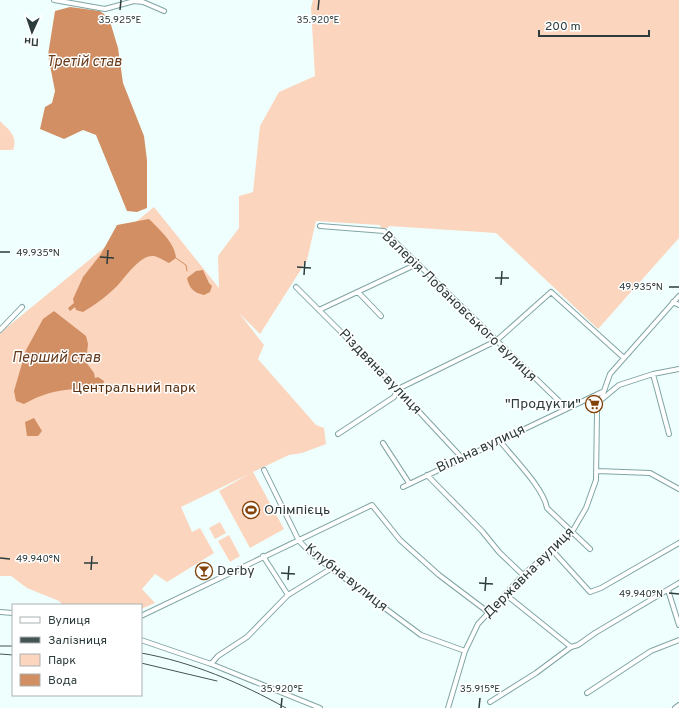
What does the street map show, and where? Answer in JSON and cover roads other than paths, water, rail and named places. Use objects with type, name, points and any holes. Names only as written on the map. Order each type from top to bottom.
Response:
[{"type":"street","points":[[54,0],[105,9],[134,1],[144,2],[164,11]]},
{"type":"street","name":"Валерія Лобановського вулиця","points":[[320,226],[384,231],[566,408]]},
{"type":"street","points":[[319,310],[417,264]]},
{"type":"street","name":"Різдвяна вулиця","points":[[296,287],[398,389],[463,459]]},
{"type":"street","points":[[358,292],[380,316]]},
{"type":"street","points":[[338,434],[394,397],[398,389],[496,341],[551,292],[624,358]]},
{"type":"street","name":"Державна вулиця","points":[[448,708],[465,651],[478,624],[523,575],[572,532],[586,508],[596,480],[597,411],[602,392],[610,374],[679,296]]},
{"type":"street","points":[[673,302],[679,305]]},
{"type":"street","points":[[0,330],[22,307]]},
{"type":"street","points":[[601,400],[619,386],[653,374],[679,369]]},
{"type":"street","points":[[653,374],[669,434]]},
{"type":"street","name":"Вільна вулиця","points":[[403,487],[602,392]]},
{"type":"street","points":[[500,441],[536,486],[546,502],[547,508],[590,549]]},
{"type":"street","points":[[383,443],[409,483]]},
{"type":"street","name":"Клубна вулиця","points":[[264,470],[299,541],[312,554],[421,635],[465,651]]},
{"type":"street","points":[[597,471],[650,473],[679,489]]},
{"type":"street","points":[[427,475],[523,575]]},
{"type":"street","points":[[142,616],[263,556],[299,541],[372,505],[400,540],[439,575],[488,612]]},
{"type":"street","points":[[552,550],[590,592],[601,588],[679,543]]},
{"type":"street","points":[[263,556],[288,595]]},
{"type":"street","points":[[211,664],[218,656],[247,637],[288,595],[332,568]]},
{"type":"street","points":[[490,702],[536,673],[571,647],[578,645],[595,632],[679,583]]},
{"type":"street","points":[[668,590],[679,625]]},
{"type":"street","points":[[505,594],[571,647]]},
{"type":"street","points":[[0,612],[12,613]]},
{"type":"street","points":[[142,640],[211,664],[320,708]]},
{"type":"street","points":[[587,693],[651,651],[679,640]]},
{"type":"street","points":[[675,708],[679,705]]},
{"type":"water","name":"Третій став","points":[[70,7],[100,11],[109,18],[118,48],[123,83],[144,136],[147,160],[147,208],[137,212],[127,211],[96,135],[83,130],[64,139],[40,129],[45,107],[52,103],[55,91],[48,55],[55,11]]},
{"type":"water","points":[[149,219],[170,242],[176,258],[169,263],[154,256],[148,256],[137,263],[114,289],[95,304],[83,312],[76,310],[75,307],[70,311],[68,308],[74,303],[73,299],[83,277],[101,254],[117,225]]},
{"type":"water","points":[[203,270],[212,286],[210,292],[204,295],[192,290],[187,278],[196,271]]},
{"type":"water","name":"Перший став","points":[[54,311],[86,336],[88,344],[86,362],[94,373],[95,378],[98,377],[104,381],[102,389],[62,390],[44,395],[24,404],[16,401],[14,391],[26,350],[43,319]]},
{"type":"water","points":[[34,418],[42,431],[38,436],[27,436],[25,422]]},
{"type":"waterway","points":[[176,258],[186,265],[187,271]]},
{"type":"railway","points":[[0,646],[12,646]]},
{"type":"railway","points":[[142,653],[179,662],[216,674],[252,690],[286,708]]},
{"type":"railway","points":[[0,654],[12,655]]},
{"type":"railway","points":[[142,663],[217,681]]},
{"type":"place","name":"\"Продукти\"","points":[[594,404]]},
{"type":"place","name":"Олімпієць","points":[[251,510]]},
{"type":"place","name":"Derby","points":[[204,571]]},
{"type":"park label","name":"Центральний парк","points":[[134,388]]}]
